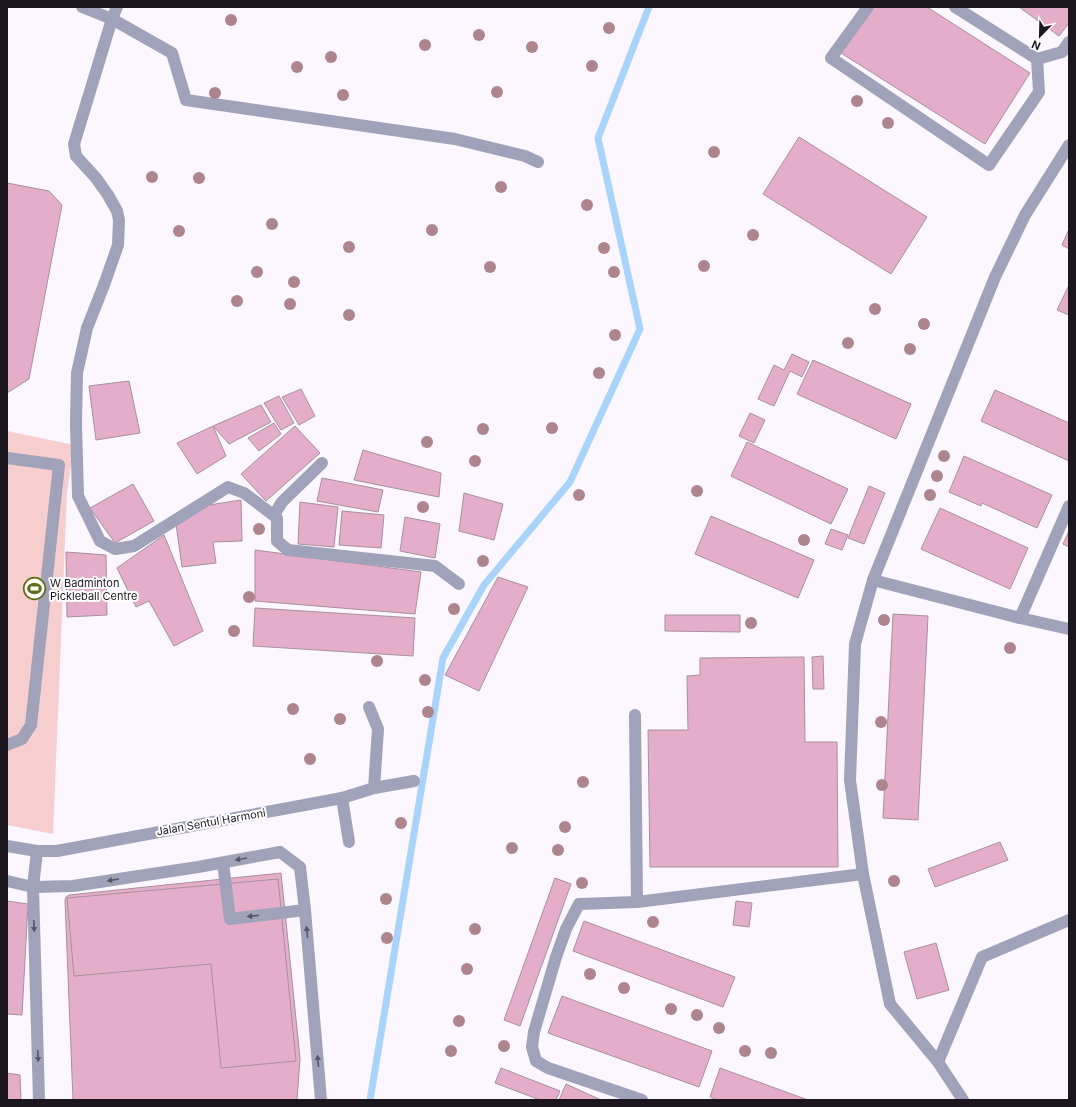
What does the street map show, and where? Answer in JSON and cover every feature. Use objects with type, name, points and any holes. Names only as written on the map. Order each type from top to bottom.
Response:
[{"type":"street","points":[[82,7],[112,19],[172,53],[186,100],[455,139],[525,156],[538,162]]},
{"type":"street","points":[[116,7],[74,144],[76,156],[96,178],[108,195],[117,211],[119,220],[118,245],[87,328],[77,373],[76,424],[78,496],[100,541],[115,549],[134,546],[228,487],[244,493],[278,518],[277,541],[288,550],[435,566],[459,584]]},
{"type":"street","points":[[868,7],[831,58],[989,165],[1039,92],[1037,59]]},
{"type":"street","points":[[955,7],[1037,59],[1062,52],[1069,42]]},
{"type":"street","points":[[964,1100],[938,1062],[890,1004],[863,874],[850,780],[855,644],[872,580],[995,277],[1025,215],[1069,145]]},
{"type":"street","points":[[7,458],[59,465],[31,725],[22,739],[7,745]]},
{"type":"street","points":[[274,515],[282,502],[322,463]]},
{"type":"street","points":[[1020,618],[1069,506]]},
{"type":"street","points":[[872,580],[1069,629]]},
{"type":"street","points":[[369,707],[378,729],[374,788]]},
{"type":"street","points":[[635,715],[637,902]]},
{"type":"street","name":"Jalan Sentul Harmoni","points":[[7,846],[37,851],[57,851],[342,798],[374,788],[414,781]]},
{"type":"street","points":[[342,798],[349,842]]},
{"type":"street","points":[[37,851],[33,887],[39,1100]]},
{"type":"street","points":[[7,881],[33,887],[73,886],[223,863],[280,852],[300,867],[321,1100]]},
{"type":"street","points":[[223,863],[230,919],[305,910]]},
{"type":"street","points":[[642,1100],[548,1068],[536,1061],[532,1047],[534,1032],[556,957],[566,929],[579,904],[637,902],[863,874]]},
{"type":"street","points":[[938,1062],[982,957],[1069,920]]},
{"type":"shaded area","name":"W Badminton Pickleball Centre","points":[[7,431],[74,445],[67,493],[53,834],[7,825]]},
{"type":"building","points":[[870,7],[927,7],[1030,73],[985,144],[841,53]]},
{"type":"building","points":[[1019,7],[1069,7],[1069,23],[1059,36]]},
{"type":"building","points":[[799,137],[927,217],[891,274],[763,194]]},
{"type":"building","points":[[7,183],[49,191],[62,205],[29,379],[7,393]]},
{"type":"building","points":[[1069,229],[1069,249],[1062,245]]},
{"type":"building","points":[[1069,285],[1069,315],[1057,310]]},
{"type":"building","points":[[792,354],[809,362],[802,377],[790,371],[774,406],[758,399],[774,365],[784,370]]},
{"type":"building","points":[[813,360],[911,404],[896,439],[797,394]]},
{"type":"building","points":[[129,381],[140,433],[96,440],[89,386]]},
{"type":"building","points":[[301,389],[315,416],[299,425],[282,397]]},
{"type":"building","points":[[995,390],[1069,423],[1069,461],[981,421]]},
{"type":"building","points":[[279,396],[294,423],[281,430],[264,403]]},
{"type":"building","points":[[261,405],[271,422],[229,444],[213,426]]},
{"type":"building","points":[[750,413],[765,420],[754,443],[739,436]]},
{"type":"building","points":[[274,423],[281,434],[259,451],[248,438]]},
{"type":"building","points":[[213,426],[226,456],[197,474],[177,443]]},
{"type":"building","points":[[295,426],[320,453],[266,501],[241,474]]},
{"type":"building","points":[[747,442],[848,489],[831,524],[731,476]]},
{"type":"building","points":[[363,450],[441,473],[439,497],[354,480]]},
{"type":"building","points":[[964,456],[1052,495],[1037,528],[982,503],[981,506],[949,492]]},
{"type":"building","points":[[322,478],[383,490],[378,512],[317,501]]},
{"type":"building","points":[[133,484],[154,521],[115,543],[90,508]]},
{"type":"building","points":[[869,486],[885,493],[864,544],[848,538]]},
{"type":"building","points":[[464,493],[503,504],[494,540],[459,531]]},
{"type":"building","points":[[241,500],[242,541],[213,542],[216,563],[182,567],[176,524],[209,505]]},
{"type":"building","points":[[300,502],[338,507],[334,547],[298,544]]},
{"type":"building","points":[[940,508],[1028,548],[1010,589],[921,549]]},
{"type":"building","points":[[342,511],[384,515],[381,548],[339,545]]},
{"type":"building","points":[[711,516],[814,560],[798,598],[695,554]]},
{"type":"building","points":[[405,517],[440,524],[435,558],[400,551]]},
{"type":"building","points":[[831,529],[848,535],[842,550],[825,544]]},
{"type":"building","points":[[1069,531],[1069,547],[1063,544]]},
{"type":"building","points":[[164,535],[203,631],[174,646],[149,601],[136,607],[117,568]]},
{"type":"building","points":[[255,550],[421,572],[415,614],[255,601]]},
{"type":"building","points":[[66,552],[106,555],[107,615],[67,617]]},
{"type":"building","points":[[498,577],[528,587],[479,691],[445,675]]},
{"type":"building","points":[[255,608],[415,618],[413,656],[253,646]]},
{"type":"building","points":[[893,614],[928,616],[918,820],[883,818]]},
{"type":"building","points":[[665,615],[740,615],[740,632],[665,631]]},
{"type":"building","points":[[823,656],[824,689],[813,689],[812,657]]},
{"type":"building","points":[[804,657],[805,742],[837,742],[838,867],[650,867],[648,730],[688,730],[687,676],[700,675],[700,658]]},
{"type":"building","points":[[1000,842],[1008,860],[935,887],[928,869]]},
{"type":"building","points":[[281,873],[300,1058],[297,1100],[73,1100],[66,897],[69,895]]},
{"type":"building","points":[[555,878],[571,884],[520,1026],[504,1020]]},
{"type":"building","points":[[278,879],[296,1061],[221,1068],[211,964],[74,976],[67,898]]},
{"type":"building","points":[[7,901],[28,904],[22,1015],[7,1014]]},
{"type":"building","points":[[736,901],[752,903],[749,927],[733,925]]},
{"type":"building","points":[[584,921],[735,977],[723,1007],[573,951]]},
{"type":"building","points":[[936,943],[949,990],[917,999],[904,952]]},
{"type":"building","points":[[562,996],[712,1051],[699,1087],[548,1033]]},
{"type":"building","points":[[501,1068],[560,1091],[556,1100],[540,1100],[495,1083]]},
{"type":"building","points":[[720,1068],[808,1100],[718,1100],[710,1097]]},
{"type":"building","points":[[7,1073],[20,1075],[21,1100],[7,1100]]},
{"type":"building","points":[[566,1084],[601,1100],[559,1100]]},
{"type":"waterway","points":[[370,1100],[443,658],[484,585],[570,482],[640,329],[598,138],[649,7]]},
{"type":"place","name":"W Badminton Pickleball Centre","points":[[35,589]]}]
